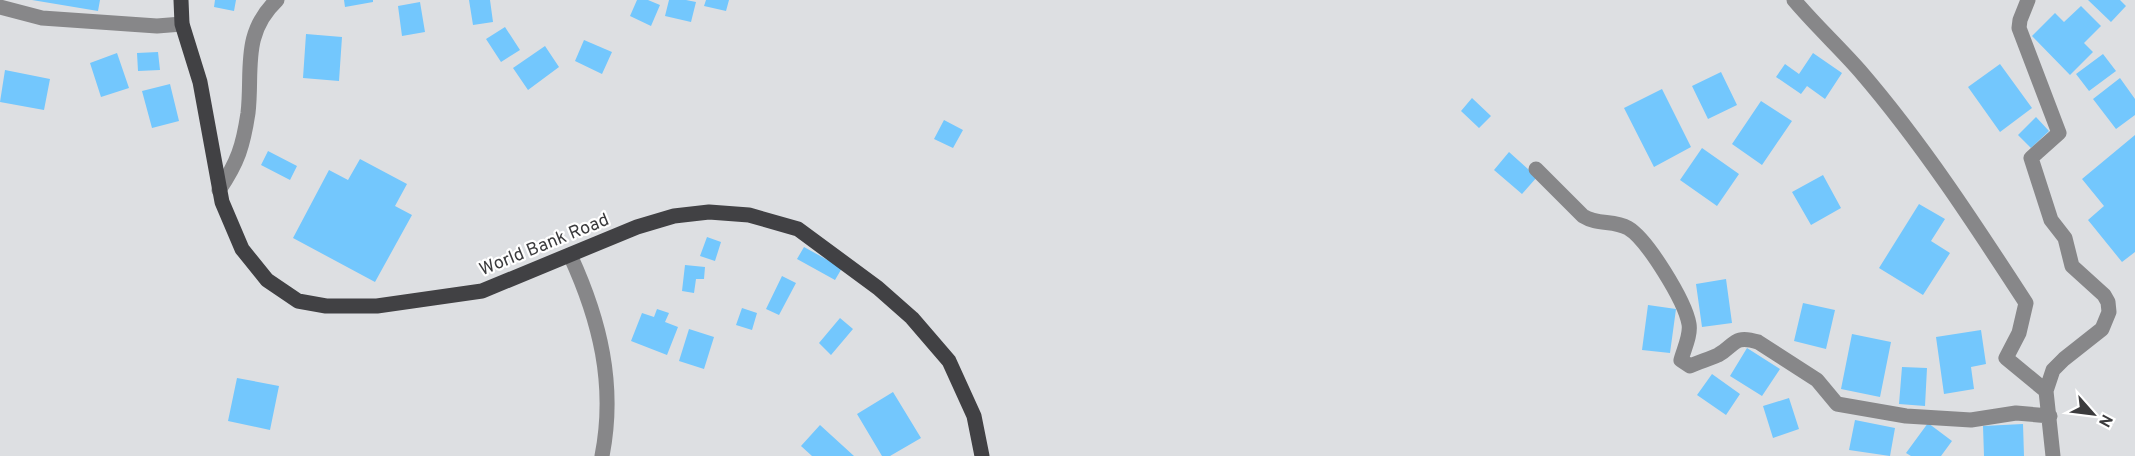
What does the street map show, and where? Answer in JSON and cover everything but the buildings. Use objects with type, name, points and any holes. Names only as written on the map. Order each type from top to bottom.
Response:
[{"type":"main road","name":"World Bank Road","points":[[181,0],[182,24],[200,82],[222,202],[243,249],[267,280],[298,301],[326,306],[377,306],[482,291],[637,227],[674,216],[709,212],[749,215],[798,229],[878,288],[912,318],[949,361],[974,416],[982,456]]},
{"type":"street","points":[[219,190],[236,165],[243,143],[248,111],[249,56],[258,25],[277,0]]},
{"type":"street","points":[[1794,0],[1884,100],[1959,200],[2026,303],[2019,333],[2006,358],[2046,391]]},
{"type":"street","points":[[2028,0],[2019,28],[2059,133],[2031,158],[2051,220],[2065,238],[2072,266],[2104,295],[2108,302],[2109,312],[2102,329],[2053,370],[2046,391],[2053,456]]},
{"type":"street","points":[[0,7],[42,18],[158,26],[182,24]]},
{"type":"street","points":[[1536,169],[1583,216],[1590,220],[1628,228],[1659,264],[1676,291],[1686,316],[1689,330],[1681,360],[1690,366],[1721,353],[1732,342],[1750,340],[1758,342],[1811,375],[1837,404],[1906,416],[1971,420],[2016,413],[2050,416]]},
{"type":"street","points":[[570,255],[585,287],[594,315],[607,377],[608,427],[602,456]]}]
